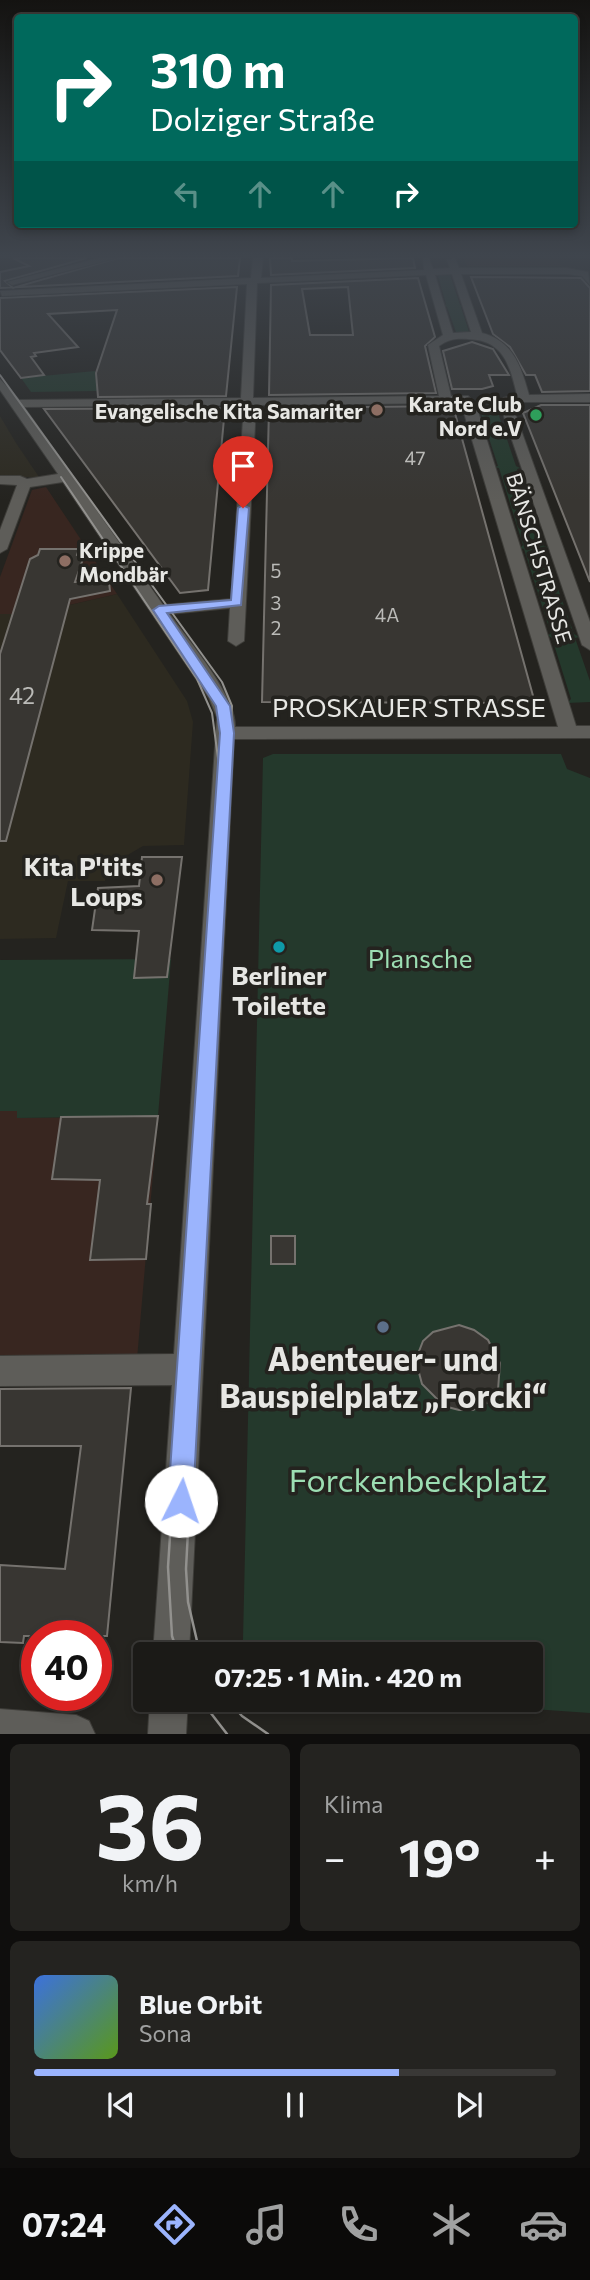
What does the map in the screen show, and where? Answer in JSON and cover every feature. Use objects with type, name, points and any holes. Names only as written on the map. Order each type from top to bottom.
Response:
[{"type":"street","points":[[236,641],[250,339]]},
{"type":"street","points":[[8,399],[446,399],[432,350],[436,342],[444,339]]},
{"type":"street","points":[[485,339],[497,342],[505,349],[524,399],[590,398]]},
{"type":"street","points":[[0,382],[8,399],[66,477],[223,706],[227,733],[172,1642]]},
{"type":"street","name":"BÄNSCHSTRASSE","points":[[446,399],[464,399],[470,405],[569,732]]},
{"type":"street","name":"BÄNSCHSTRASSE","points":[[524,399],[504,399],[590,645]]},
{"type":"street","points":[[24,484],[66,477]]},
{"type":"street","points":[[0,480],[20,480],[24,484]]},
{"type":"street","points":[[1,544],[24,484]]},
{"type":"street","points":[[159,610],[237,603]]},
{"type":"street","name":"PROSKAUER STRASSE","points":[[227,733],[590,732]]},
{"type":"street","points":[[0,1371],[189,1369]]},
{"type":"street","points":[[167,1734],[168,1712]]},
{"type":"street","points":[[0,1728],[76,1734]]},
{"type":"shaded area","points":[[0,416],[16,443],[39,477],[0,477]]},
{"type":"shaded area","points":[[46,487],[117,594],[30,614],[0,614],[0,577],[32,490]]},
{"type":"shaded area","points":[[117,594],[187,701],[193,722],[184,845],[143,846],[107,867],[105,881],[68,881],[56,938],[0,939],[0,614],[30,614]]},
{"type":"shaded area","points":[[0,1111],[18,1111],[17,1118],[158,1116],[137,1359],[0,1362]]},
{"type":"green space","points":[[95,371],[97,391],[31,392],[21,378]]},
{"type":"green space","points":[[479,407],[496,407],[516,466],[520,468],[517,469],[543,545],[548,548],[544,549],[574,634],[579,637],[575,638],[590,681],[590,702],[567,703],[571,699],[552,638],[547,635],[551,634],[524,549],[520,548],[523,545],[499,468],[494,467],[498,466]]},
{"type":"green space","name":"Forckenbeckplatz","points":[[273,754],[561,754],[567,769],[590,778],[590,1713],[543,1710],[543,1642],[243,1640],[263,758]]},
{"type":"green space","points":[[171,959],[158,1116],[17,1118],[17,1111],[0,1111],[0,960]]},
{"type":"building","points":[[0,339],[71,339],[78,347],[34,353],[36,356],[31,357],[44,375],[21,378],[0,350]]},
{"type":"building","points":[[107,339],[232,339],[226,396],[98,397],[96,373]]},
{"type":"building","points":[[270,339],[433,339],[425,346],[436,393],[269,395]]},
{"type":"building","points":[[499,339],[590,339],[590,391],[542,392],[535,375],[526,375],[510,347]]},
{"type":"building","points":[[472,342],[493,349],[509,375],[489,375],[493,386],[482,389],[452,389],[443,351]]},
{"type":"building","points":[[541,405],[590,405],[590,582],[523,413]]},
{"type":"building","points":[[453,406],[535,703],[262,702],[269,408]]},
{"type":"building","points":[[225,408],[208,590],[180,593],[44,409]]},
{"type":"building","points":[[40,549],[79,549],[77,555],[83,559],[75,582],[109,582],[110,591],[70,599],[6,841],[0,841],[0,654],[30,559],[38,555]]},
{"type":"building","points":[[142,857],[182,857],[167,977],[134,978],[139,931],[92,930],[98,888],[139,886]]},
{"type":"building","points":[[158,1116],[147,1204],[151,1204],[146,1259],[90,1260],[100,1180],[52,1179],[61,1117]]},
{"type":"building","points":[[271,1236],[295,1236],[295,1264],[271,1264]]},
{"type":"building","points":[[459,1325],[474,1330],[488,1340],[500,1363],[498,1390],[487,1403],[473,1410],[444,1406],[422,1384],[418,1369],[418,1354],[423,1341],[433,1332]]},
{"type":"building","points":[[131,1388],[109,1620],[21,1620],[21,1643],[0,1642],[0,1565],[65,1569],[81,1446],[0,1446],[0,1389]]},
{"type":"tram line","points":[[0,375],[222,682],[232,706],[216,999]]},
{"type":"tram line","points":[[61,477],[197,679],[212,713],[220,773],[205,999]]},
{"type":"tram line","points":[[174,1642],[168,1567],[205,997]]},
{"type":"tram line","points":[[197,1642],[188,1602],[186,1569],[216,997]]},
{"type":"tram line","points":[[210,1712],[227,1734]]},
{"type":"tram line","points":[[238,1712],[268,1734]]},
{"type":"place","name":"Evangelische Kita Samariter","points":[[377,410]]},
{"type":"place","name":"Karate Club Nord e.V","points":[[536,415]]},
{"type":"place","name":"Krippe Mondbär","points":[[65,561]]},
{"type":"place","name":"Kita P'tits Loups","points":[[157,880]]},
{"type":"place","name":"Berliner Toilette","points":[[279,947]]},
{"type":"place","name":"Abenteuer- und Bauspielplatz „Forcki“","points":[[383,1327]]},
{"type":"route","points":[[181,1501],[227,733],[223,706],[159,610],[237,603],[243,508]]},
{"type":"park label","name":"Plansche","points":[[420,957]]}]
